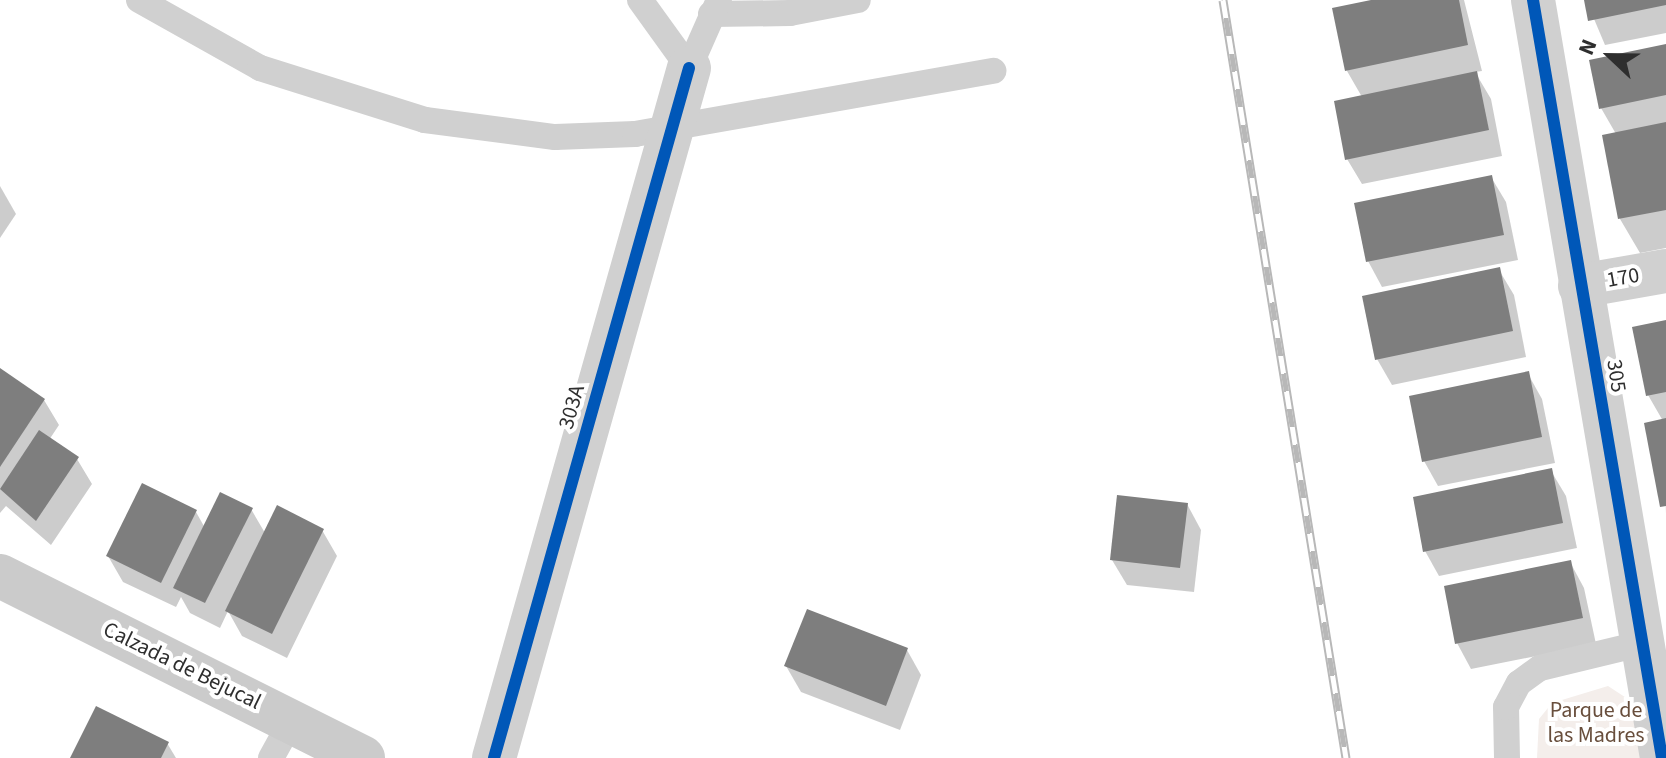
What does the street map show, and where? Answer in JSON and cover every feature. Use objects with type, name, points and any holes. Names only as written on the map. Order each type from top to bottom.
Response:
[{"type":"main road","name":"Calzada de Bejucal","points":[[0,576],[363,758]]},
{"type":"street","name":"305","points":[[1533,0],[1640,644],[1662,758]]},
{"type":"street","name":"303A","points":[[494,758],[689,68]]},
{"type":"street","name":"170","points":[[1580,286],[1666,271]]},
{"type":"lane","points":[[139,0],[260,68],[425,120],[555,137],[672,127],[993,71]]},
{"type":"lane","points":[[640,0],[689,68]]},
{"type":"lane","points":[[689,68],[715,7],[790,13],[858,0]]},
{"type":"lane","points":[[1507,758],[1506,707],[1519,683],[1540,668],[1640,644]]},
{"type":"lane","points":[[271,758],[292,720]]},
{"type":"green space","name":"Parque de las Madres","points":[[1608,686],[1631,701],[1643,758],[1537,758],[1539,719],[1552,703]]},
{"type":"building","points":[[1371,0],[1459,0],[1468,45],[1345,71],[1332,8]]},
{"type":"building","points":[[1584,0],[1666,0],[1666,5],[1588,21]]},
{"type":"building","points":[[1666,44],[1666,95],[1599,109],[1589,60]]},
{"type":"building","points":[[1477,71],[1489,130],[1345,160],[1334,101]]},
{"type":"building","points":[[1666,122],[1666,210],[1618,219],[1602,135]]},
{"type":"building","points":[[1492,175],[1504,235],[1366,262],[1354,203]]},
{"type":"building","points":[[1500,267],[1513,331],[1375,360],[1362,296]]},
{"type":"building","points":[[1666,320],[1666,392],[1646,396],[1632,327]]},
{"type":"building","points":[[0,368],[45,399],[0,467]]},
{"type":"building","points":[[1529,371],[1542,437],[1422,462],[1409,396]]},
{"type":"building","points":[[1666,418],[1666,506],[1660,507],[1644,423]]},
{"type":"building","points":[[39,430],[79,457],[36,521],[0,489]]},
{"type":"building","points":[[1552,468],[1563,523],[1423,552],[1413,497]]},
{"type":"building","points":[[142,483],[197,510],[161,583],[106,556]]},
{"type":"building","points":[[220,492],[253,508],[205,603],[173,588]]},
{"type":"building","points":[[1117,495],[1188,503],[1180,568],[1110,560]]},
{"type":"building","points":[[277,505],[324,529],[272,634],[225,611]]},
{"type":"building","points":[[1571,560],[1583,618],[1455,644],[1444,586]]},
{"type":"building","points":[[807,609],[908,648],[886,706],[784,666]]},
{"type":"building","points":[[96,706],[169,742],[161,758],[70,758]]},
{"type":"railway","points":[[1223,0],[1346,758]]},
{"type":"cycle path","points":[[1533,0],[1662,758]]},
{"type":"cycle path","points":[[494,758],[689,68]]}]
